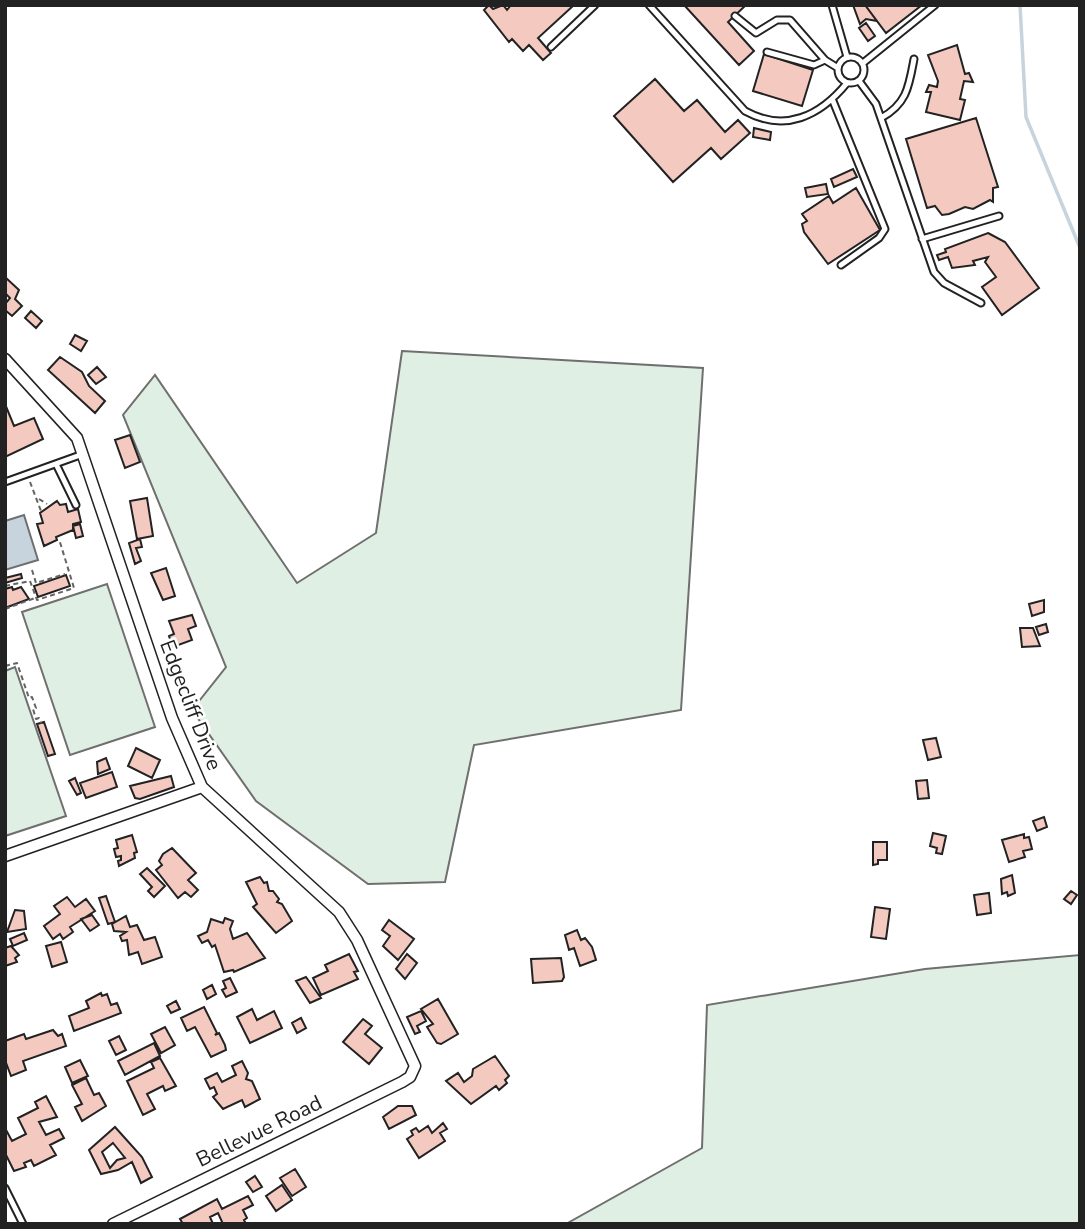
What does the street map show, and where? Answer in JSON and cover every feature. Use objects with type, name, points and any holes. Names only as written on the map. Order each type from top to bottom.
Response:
[{"type":"street","name":"Edgecliff Drive","points":[[5,359],[71,429],[83,454],[172,718],[202,787],[339,912],[356,940],[415,1066]]},
{"type":"street","points":[[5,856],[202,787]]},
{"type":"street","name":"Bellevue Road","points":[[113,1224],[402,1082],[410,1077],[415,1066]]},
{"type":"lane","points":[[551,47],[595,5]]},
{"type":"lane","points":[[649,5],[745,111],[759,118],[794,119],[833,101],[847,83],[859,81],[865,72],[863,63],[856,57],[846,57]]},
{"type":"lane","points":[[832,5],[846,57]]},
{"type":"lane","points":[[863,63],[935,5]]},
{"type":"lane","points":[[735,16],[756,33],[777,20],[786,19],[825,60],[838,68],[840,77],[847,83]]},
{"type":"lane","points":[[767,52],[814,65],[825,60]]},
{"type":"lane","points":[[838,68],[846,57]]},
{"type":"lane","points":[[881,118],[895,110],[906,97],[914,59]]},
{"type":"lane","points":[[859,81],[876,104],[929,262],[939,279],[981,303]]},
{"type":"lane","points":[[833,101],[885,229],[879,238],[841,265]]},
{"type":"lane","points":[[922,239],[999,216]]},
{"type":"lane","points":[[5,482],[83,454]]},
{"type":"lane","points":[[56,464],[76,505]]},
{"type":"lane","points":[[5,1188],[23,1224]]},
{"type":"path","points":[[27,474],[41,511]]},
{"type":"path","points":[[36,498],[47,504]]},
{"type":"path","points":[[5,609],[36,597],[74,588],[59,539]]},
{"type":"path","points":[[32,570],[36,583]]},
{"type":"path","points":[[32,585],[65,573]]},
{"type":"path","points":[[5,586],[30,581],[36,597]]},
{"type":"path","points":[[5,667],[18,663],[29,698],[32,697],[36,708],[33,709],[36,719],[39,718],[41,723]]},
{"type":"green space","points":[[402,351],[703,368],[681,710],[474,745],[445,882],[368,884],[256,801],[192,710],[226,667],[123,415],[155,375],[297,583],[376,533]]},
{"type":"green space","points":[[107,584],[155,727],[70,755],[22,612]]},
{"type":"green space","points":[[15,667],[66,816],[5,836],[5,671]]},
{"type":"green space","points":[[1080,955],[1080,1224],[566,1224],[702,1148],[707,1005],[925,969]]},
{"type":"shaded area","points":[[24,515],[38,560],[5,570],[5,521]]},
{"type":"building","points":[[489,5],[493,9],[503,5],[507,10],[511,5],[574,5],[538,38],[551,53],[543,60],[529,45],[523,51],[512,39],[509,42],[484,10]]},
{"type":"building","points":[[684,5],[746,5],[728,22],[754,51],[739,65]]},
{"type":"building","points":[[853,5],[865,5],[877,21],[866,19],[860,24]]},
{"type":"building","points":[[865,5],[922,5],[886,33]]},
{"type":"building","points":[[866,23],[875,36],[868,41],[859,28]]},
{"type":"building","points":[[957,45],[965,74],[969,73],[973,82],[964,81],[960,99],[965,100],[960,120],[926,112],[931,92],[926,92],[929,85],[937,87],[938,81],[928,55]]},
{"type":"building","points":[[764,54],[813,70],[802,106],[753,91]]},
{"type":"building","points":[[655,79],[684,111],[697,100],[725,132],[738,120],[750,133],[721,159],[711,148],[673,182],[614,116]]},
{"type":"building","points":[[976,118],[998,187],[993,188],[993,202],[990,200],[973,209],[965,207],[942,215],[935,206],[927,208],[906,139]]},
{"type":"building","points":[[754,128],[771,132],[770,140],[753,137]]},
{"type":"building","points":[[853,169],[857,177],[834,187],[831,179]]},
{"type":"building","points":[[826,184],[828,194],[807,197],[805,188]]},
{"type":"building","points":[[856,188],[880,230],[828,264],[804,232],[802,224],[807,221],[802,214],[829,196],[833,203]]},
{"type":"building","points":[[988,233],[1005,242],[1039,288],[1002,315],[982,287],[996,277],[985,262],[988,257],[973,261],[975,265],[952,268],[948,257],[939,260],[937,255],[946,252],[945,249]]},
{"type":"building","points":[[5,277],[19,290],[15,299],[22,306],[12,316],[5,310],[5,304],[10,298],[5,293]]},
{"type":"building","points":[[31,311],[42,321],[36,328],[25,318]]},
{"type":"building","points":[[75,335],[87,341],[81,351],[70,344]]},
{"type":"building","points":[[60,357],[82,372],[89,386],[105,401],[95,413],[48,370]]},
{"type":"building","points":[[97,367],[106,377],[96,384],[88,375]]},
{"type":"building","points":[[5,404],[14,426],[34,418],[43,439],[5,457]]},
{"type":"building","points":[[130,435],[140,462],[125,468],[115,440]]},
{"type":"building","points":[[147,498],[153,536],[137,539],[130,501]]},
{"type":"building","points":[[57,501],[60,505],[66,504],[68,512],[78,509],[81,522],[73,524],[73,530],[44,546],[37,524],[43,523],[40,513]]},
{"type":"building","points":[[80,524],[83,536],[76,538],[73,526]]},
{"type":"building","points":[[140,539],[142,547],[136,548],[141,561],[135,564],[129,543]]},
{"type":"building","points":[[166,568],[175,596],[163,600],[151,573]]},
{"type":"building","points":[[21,574],[22,578],[5,583],[5,578]]},
{"type":"building","points":[[66,575],[70,586],[38,597],[34,586]]},
{"type":"building","points":[[12,587],[13,590],[21,587],[29,599],[5,608],[5,589]]},
{"type":"building","points":[[1044,600],[1044,612],[1032,616],[1029,604]]},
{"type":"building","points":[[192,615],[196,626],[188,629],[192,640],[173,647],[169,636],[174,634],[169,621]]},
{"type":"building","points":[[1046,624],[1048,632],[1039,635],[1036,627]]},
{"type":"building","points":[[1020,628],[1033,628],[1040,646],[1022,647]]},
{"type":"building","points":[[44,722],[55,754],[48,756],[37,724]]},
{"type":"building","points":[[936,738],[941,757],[928,760],[923,740]]},
{"type":"building","points":[[136,748],[160,760],[152,778],[128,766]]},
{"type":"building","points":[[106,758],[110,769],[98,774],[97,762]]},
{"type":"building","points":[[112,772],[117,787],[86,798],[80,783]]},
{"type":"building","points":[[171,776],[174,787],[140,799],[135,798],[130,786]]},
{"type":"building","points":[[75,778],[81,793],[77,795],[69,781]]},
{"type":"building","points":[[927,780],[929,798],[918,799],[916,781]]},
{"type":"building","points":[[1044,817],[1047,827],[1037,831],[1033,821]]},
{"type":"building","points":[[933,833],[946,836],[942,854],[936,853],[937,848],[930,846]]},
{"type":"building","points":[[1024,834],[1024,838],[1029,837],[1032,849],[1023,851],[1025,857],[1009,862],[1002,840]]},
{"type":"building","points":[[132,835],[137,852],[134,853],[135,858],[119,866],[121,856],[116,857],[116,840]]},
{"type":"building","points":[[873,842],[887,842],[887,860],[878,860],[878,864],[873,865]]},
{"type":"building","points":[[172,848],[196,873],[188,880],[198,890],[191,897],[185,892],[178,898],[156,870],[162,865],[159,861],[163,854]]},
{"type":"building","points":[[147,868],[165,886],[154,897],[148,891],[152,887],[140,874]]},
{"type":"building","points":[[1012,875],[1015,893],[1008,896],[1007,892],[1002,894],[1001,879]]},
{"type":"building","points":[[260,877],[264,883],[267,882],[269,891],[273,891],[279,899],[277,902],[282,904],[292,921],[276,933],[253,907],[257,904],[246,882]]},
{"type":"building","points":[[1071,891],[1077,895],[1071,904],[1064,899]]},
{"type":"building","points":[[989,893],[991,913],[977,915],[974,895]]},
{"type":"building","points":[[106,896],[115,922],[108,924],[99,898]]},
{"type":"building","points":[[67,897],[75,907],[86,899],[95,911],[70,927],[73,932],[63,939],[60,934],[53,939],[44,926],[60,914],[54,906]]},
{"type":"building","points":[[875,907],[890,909],[886,939],[871,937]]},
{"type":"building","points":[[15,910],[24,911],[26,929],[7,932]]},
{"type":"building","points":[[92,915],[99,925],[90,931],[81,919]]},
{"type":"building","points":[[126,916],[130,927],[137,925],[144,940],[155,937],[162,957],[142,964],[138,952],[129,955],[127,940],[122,941],[120,936],[126,932],[114,931],[112,924]]},
{"type":"building","points":[[225,918],[233,921],[230,929],[233,939],[247,933],[265,958],[234,972],[224,972],[215,945],[212,947],[208,940],[202,943],[198,936],[207,932],[211,919],[223,923]]},
{"type":"building","points":[[389,920],[414,939],[398,960],[383,946],[390,936],[382,930]]},
{"type":"building","points":[[577,930],[581,940],[585,938],[592,947],[596,960],[580,966],[574,948],[569,950],[565,935]]},
{"type":"building","points":[[24,933],[27,940],[13,946],[10,939]]},
{"type":"building","points":[[61,942],[67,962],[52,967],[46,946]]},
{"type":"building","points":[[11,946],[19,955],[15,958],[17,962],[5,966],[5,948]]},
{"type":"building","points":[[349,954],[358,971],[354,972],[358,979],[321,995],[313,978],[328,971],[325,965]]},
{"type":"building","points":[[407,954],[417,963],[405,979],[396,969]]},
{"type":"building","points":[[561,958],[564,977],[562,981],[533,983],[531,959]]},
{"type":"building","points":[[306,977],[321,998],[310,1003],[296,981]]},
{"type":"building","points":[[230,978],[237,992],[226,997],[222,990],[226,988],[223,981]]},
{"type":"building","points":[[212,985],[216,994],[207,999],[203,990]]},
{"type":"building","points":[[101,993],[102,996],[107,994],[111,1005],[117,1003],[121,1013],[74,1031],[69,1016],[89,1008],[86,1001]]},
{"type":"building","points":[[438,999],[458,1034],[441,1044],[437,1043],[427,1027],[433,1024],[421,1009]]},
{"type":"building","points":[[176,1001],[180,1009],[171,1013],[167,1006]]},
{"type":"building","points":[[204,1007],[217,1033],[215,1035],[219,1033],[226,1050],[211,1057],[195,1027],[187,1031],[181,1018]]},
{"type":"building","points":[[252,1009],[257,1020],[274,1011],[282,1028],[250,1043],[237,1017]]},
{"type":"building","points":[[421,1011],[426,1021],[417,1026],[420,1032],[415,1034],[407,1017]]},
{"type":"building","points":[[301,1018],[306,1028],[297,1033],[292,1023]]},
{"type":"building","points":[[363,1019],[372,1026],[365,1034],[382,1048],[369,1064],[343,1042]]},
{"type":"building","points":[[165,1027],[175,1045],[161,1053],[151,1034]]},
{"type":"building","points":[[53,1030],[58,1036],[62,1034],[66,1046],[23,1061],[26,1070],[11,1076],[5,1060],[5,1041],[24,1034],[26,1039]]},
{"type":"building","points":[[119,1036],[126,1050],[116,1055],[109,1041]]},
{"type":"building","points":[[154,1043],[160,1056],[125,1075],[118,1061]]},
{"type":"building","points":[[495,1056],[509,1076],[505,1080],[507,1083],[499,1090],[496,1086],[471,1104],[446,1081],[458,1073],[464,1082],[472,1076],[473,1069]]},
{"type":"building","points":[[160,1058],[176,1086],[165,1091],[163,1086],[147,1094],[155,1109],[143,1115],[127,1081],[154,1068],[151,1062]]},
{"type":"building","points":[[80,1060],[88,1076],[72,1083],[65,1067]]},
{"type":"building","points":[[242,1061],[248,1073],[246,1079],[252,1081],[260,1099],[245,1107],[242,1100],[223,1109],[213,1097],[217,1094],[214,1087],[210,1089],[205,1079],[217,1073],[222,1082],[236,1075],[232,1066]]},
{"type":"building","points":[[86,1078],[94,1095],[99,1093],[106,1106],[82,1121],[75,1107],[82,1104],[72,1085]]},
{"type":"building","points":[[46,1096],[57,1117],[39,1122],[46,1135],[59,1129],[64,1138],[50,1145],[56,1155],[34,1166],[31,1160],[24,1163],[26,1167],[14,1171],[5,1153],[5,1128],[12,1141],[26,1134],[18,1118],[38,1108],[35,1102]]},
{"type":"building","points":[[398,1106],[412,1106],[416,1115],[389,1129],[383,1117]]},
{"type":"building","points":[[443,1123],[447,1129],[440,1133],[445,1141],[419,1158],[407,1139],[413,1135],[411,1131],[416,1128],[419,1132],[428,1126],[432,1133]]},
{"type":"building","points":[[115,1127],[142,1157],[152,1177],[141,1183],[132,1162],[118,1170],[101,1174],[89,1150]],"holes":[[[113,1143],[125,1158],[117,1160],[110,1168],[102,1152]]]},
{"type":"building","points":[[295,1169],[306,1187],[292,1196],[280,1178]]},
{"type":"building","points":[[255,1176],[262,1187],[253,1192],[246,1182]]},
{"type":"building","points":[[282,1185],[292,1200],[276,1211],[266,1196]]},
{"type":"building","points":[[248,1196],[253,1205],[243,1210],[247,1218],[244,1220],[246,1224],[223,1224],[218,1213],[210,1217],[213,1224],[183,1224],[180,1219],[217,1199],[222,1209]]},
{"type":"waterway","points":[[1020,5],[1026,117],[1080,248]]}]
